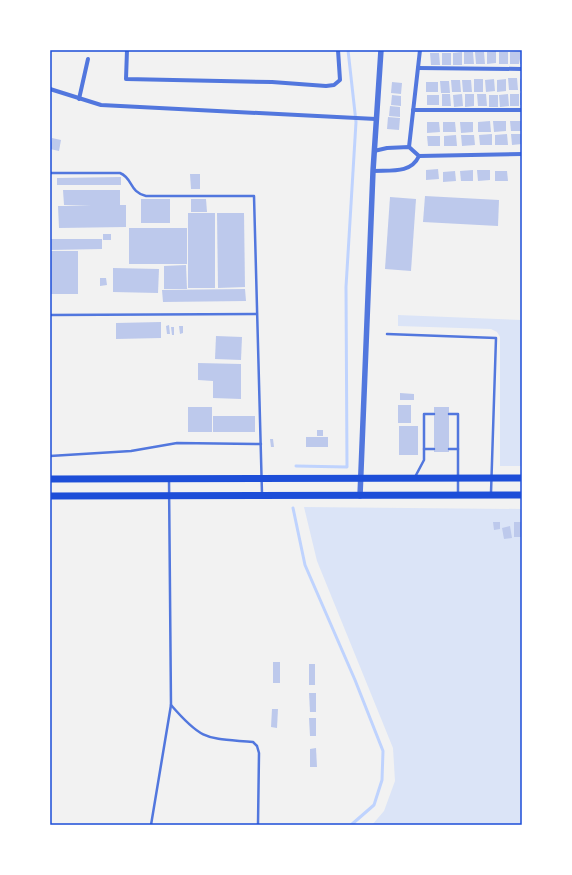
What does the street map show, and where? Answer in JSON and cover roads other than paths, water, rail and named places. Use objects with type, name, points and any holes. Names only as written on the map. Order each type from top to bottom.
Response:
[{"type":"main road","points":[[50,479],[414,480],[522,478]]},
{"type":"main road","points":[[50,496],[522,495]]},
{"type":"street","points":[[127,50],[126,79],[272,82],[334,85],[340,80],[338,50]]},
{"type":"street","points":[[360,496],[373,171],[381,50]]},
{"type":"street","points":[[409,147],[420,50]]},
{"type":"street","points":[[79,99],[88,59]]},
{"type":"street","points":[[418,68],[522,69]]},
{"type":"street","points":[[50,89],[101,105],[376,119]]},
{"type":"street","points":[[413,110],[522,110]]},
{"type":"street","points":[[374,151],[386,148],[409,147],[419,156],[522,154]]},
{"type":"street","points":[[373,171],[401,170],[412,166],[419,156]]},
{"type":"lane","points":[[50,173],[120,174],[127,177],[134,190],[146,196],[254,196],[262,496]]},
{"type":"lane","points":[[50,315],[256,314]]},
{"type":"lane","points":[[387,334],[496,338],[491,496]]},
{"type":"lane","points":[[414,480],[424,460],[424,414],[434,414]]},
{"type":"lane","points":[[449,414],[458,414],[458,496]]},
{"type":"lane","points":[[50,456],[131,451],[177,443],[260,444]]},
{"type":"lane","points":[[424,449],[434,449]]},
{"type":"lane","points":[[449,449],[458,449]]},
{"type":"lane","points":[[151,825],[171,705],[170,480]]},
{"type":"lane","points":[[171,705],[190,727],[204,736],[221,740],[253,742],[257,746],[259,753],[258,825]]},
{"type":"waterway","points":[[296,466],[347,467],[346,287],[356,122],[348,50]]},
{"type":"waterway","points":[[293,508],[305,565],[355,680],[383,751],[382,780],[374,805],[351,825]]}]
